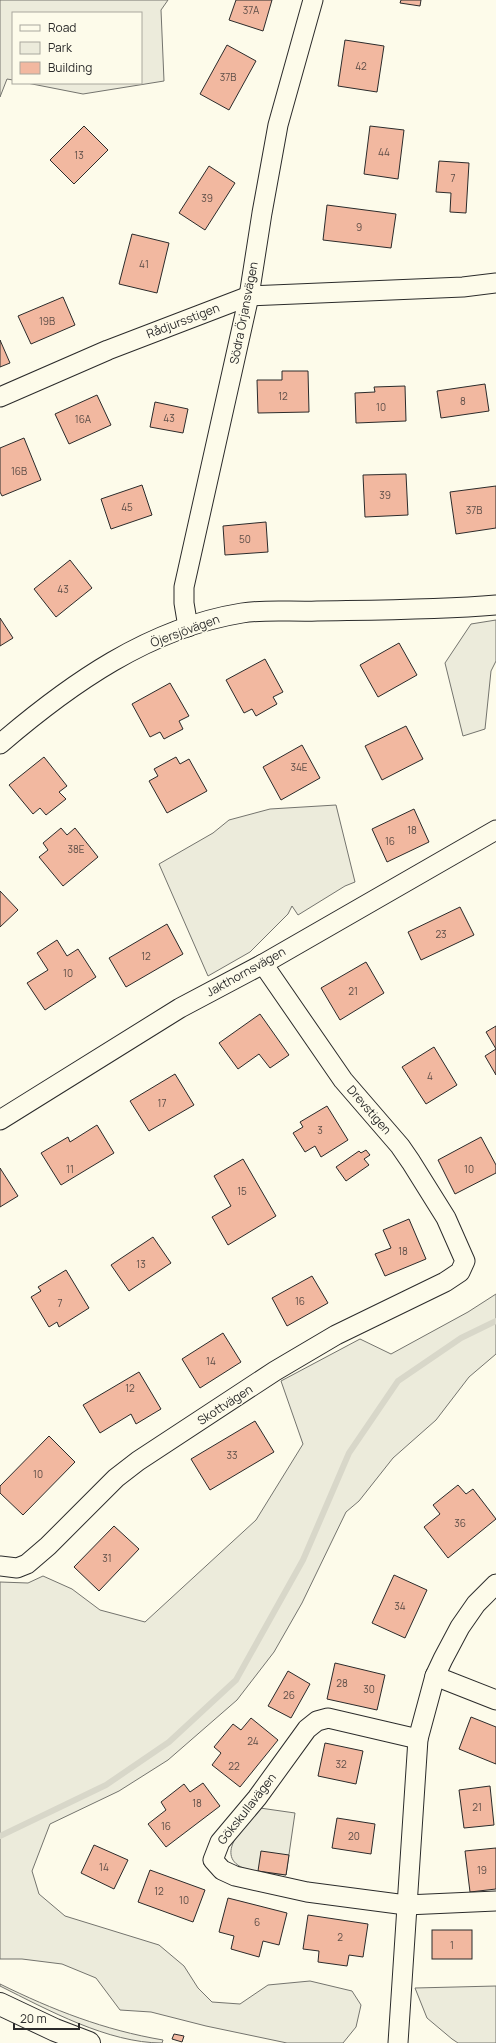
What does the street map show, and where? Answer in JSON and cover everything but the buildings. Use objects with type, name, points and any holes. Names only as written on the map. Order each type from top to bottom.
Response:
[{"type":"street","name":"Södra Örjansvägen","points":[[188,627],[184,603],[184,587],[249,296],[278,125],[313,0]]},
{"type":"street","name":"Rådjursstigen","points":[[0,396],[108,350],[249,296],[463,287],[496,284]]},
{"type":"street","name":"Öjersjövägen","points":[[0,744],[74,686],[106,664],[188,627],[222,617],[262,611],[453,608],[496,605]]},
{"type":"street","name":"Jakthornsvägen","points":[[0,1120],[180,1008],[263,964],[496,830]]},
{"type":"street","name":"Drevstigen","points":[[263,964],[343,1080],[400,1146],[411,1162],[446,1218],[465,1261]]},
{"type":"street","name":"Skottvägen","points":[[0,1566],[17,1568],[27,1564],[48,1546],[116,1478],[138,1461],[275,1372],[336,1335],[445,1282],[460,1272],[465,1261]]},
{"type":"street","points":[[398,2043],[418,1739],[435,1676],[460,1627],[476,1604],[496,1584]]},
{"type":"street","points":[[435,1676],[496,1700]]},
{"type":"street","name":"Gökskullavägen","points":[[418,1739],[345,1721],[328,1718],[318,1721],[307,1729],[257,1798],[220,1842],[213,1860],[222,1870],[235,1876],[308,1892],[406,1905],[496,1901]]},
{"type":"street","points":[[0,2004],[55,2030],[89,2043]]},
{"type":"green space","points":[[0,0],[168,0],[161,10],[164,81],[83,94],[32,84],[142,84],[142,12],[12,12],[12,80],[7,79],[0,97]]},
{"type":"green space","points":[[496,620],[496,661],[491,671],[485,729],[463,736],[445,663],[471,624]]},
{"type":"green space","points":[[336,805],[355,882],[345,886],[298,915],[292,906],[288,914],[250,952],[208,976],[159,864],[213,833],[229,820],[270,809]]},
{"type":"green space","points":[[496,1294],[496,1354],[469,1377],[436,1420],[393,1458],[359,1501],[346,1512],[302,1603],[274,1652],[237,1700],[168,1760],[119,1791],[50,1824],[32,1871],[39,1894],[65,1916],[159,1945],[184,1966],[198,1988],[212,2002],[240,2004],[268,1985],[310,1981],[352,1991],[361,2005],[356,2027],[343,2043],[287,2043],[206,2026],[151,2012],[120,2010],[96,1978],[62,1964],[22,1959],[0,1959],[0,1582],[28,1583],[43,1576],[72,1589],[100,1610],[145,1622],[256,1520],[303,1444],[281,1381],[360,1339],[391,1354],[468,1312]]},
{"type":"green space","points":[[260,1808],[295,1813],[286,1875],[248,1870],[234,1862],[231,1855],[232,1846],[236,1838]]},
{"type":"green space","points":[[0,1984],[59,2011],[120,2031],[163,2040],[162,2043],[142,2042],[79,2024],[0,1986]]},
{"type":"green space","points":[[496,1986],[496,2043],[458,2043],[452,2039],[427,2018],[415,1988]]},
{"type":"waterway","points":[[0,1836],[106,1785],[169,1742],[236,1680],[303,1560],[349,1453],[398,1381],[461,1338],[496,1321]]}]
